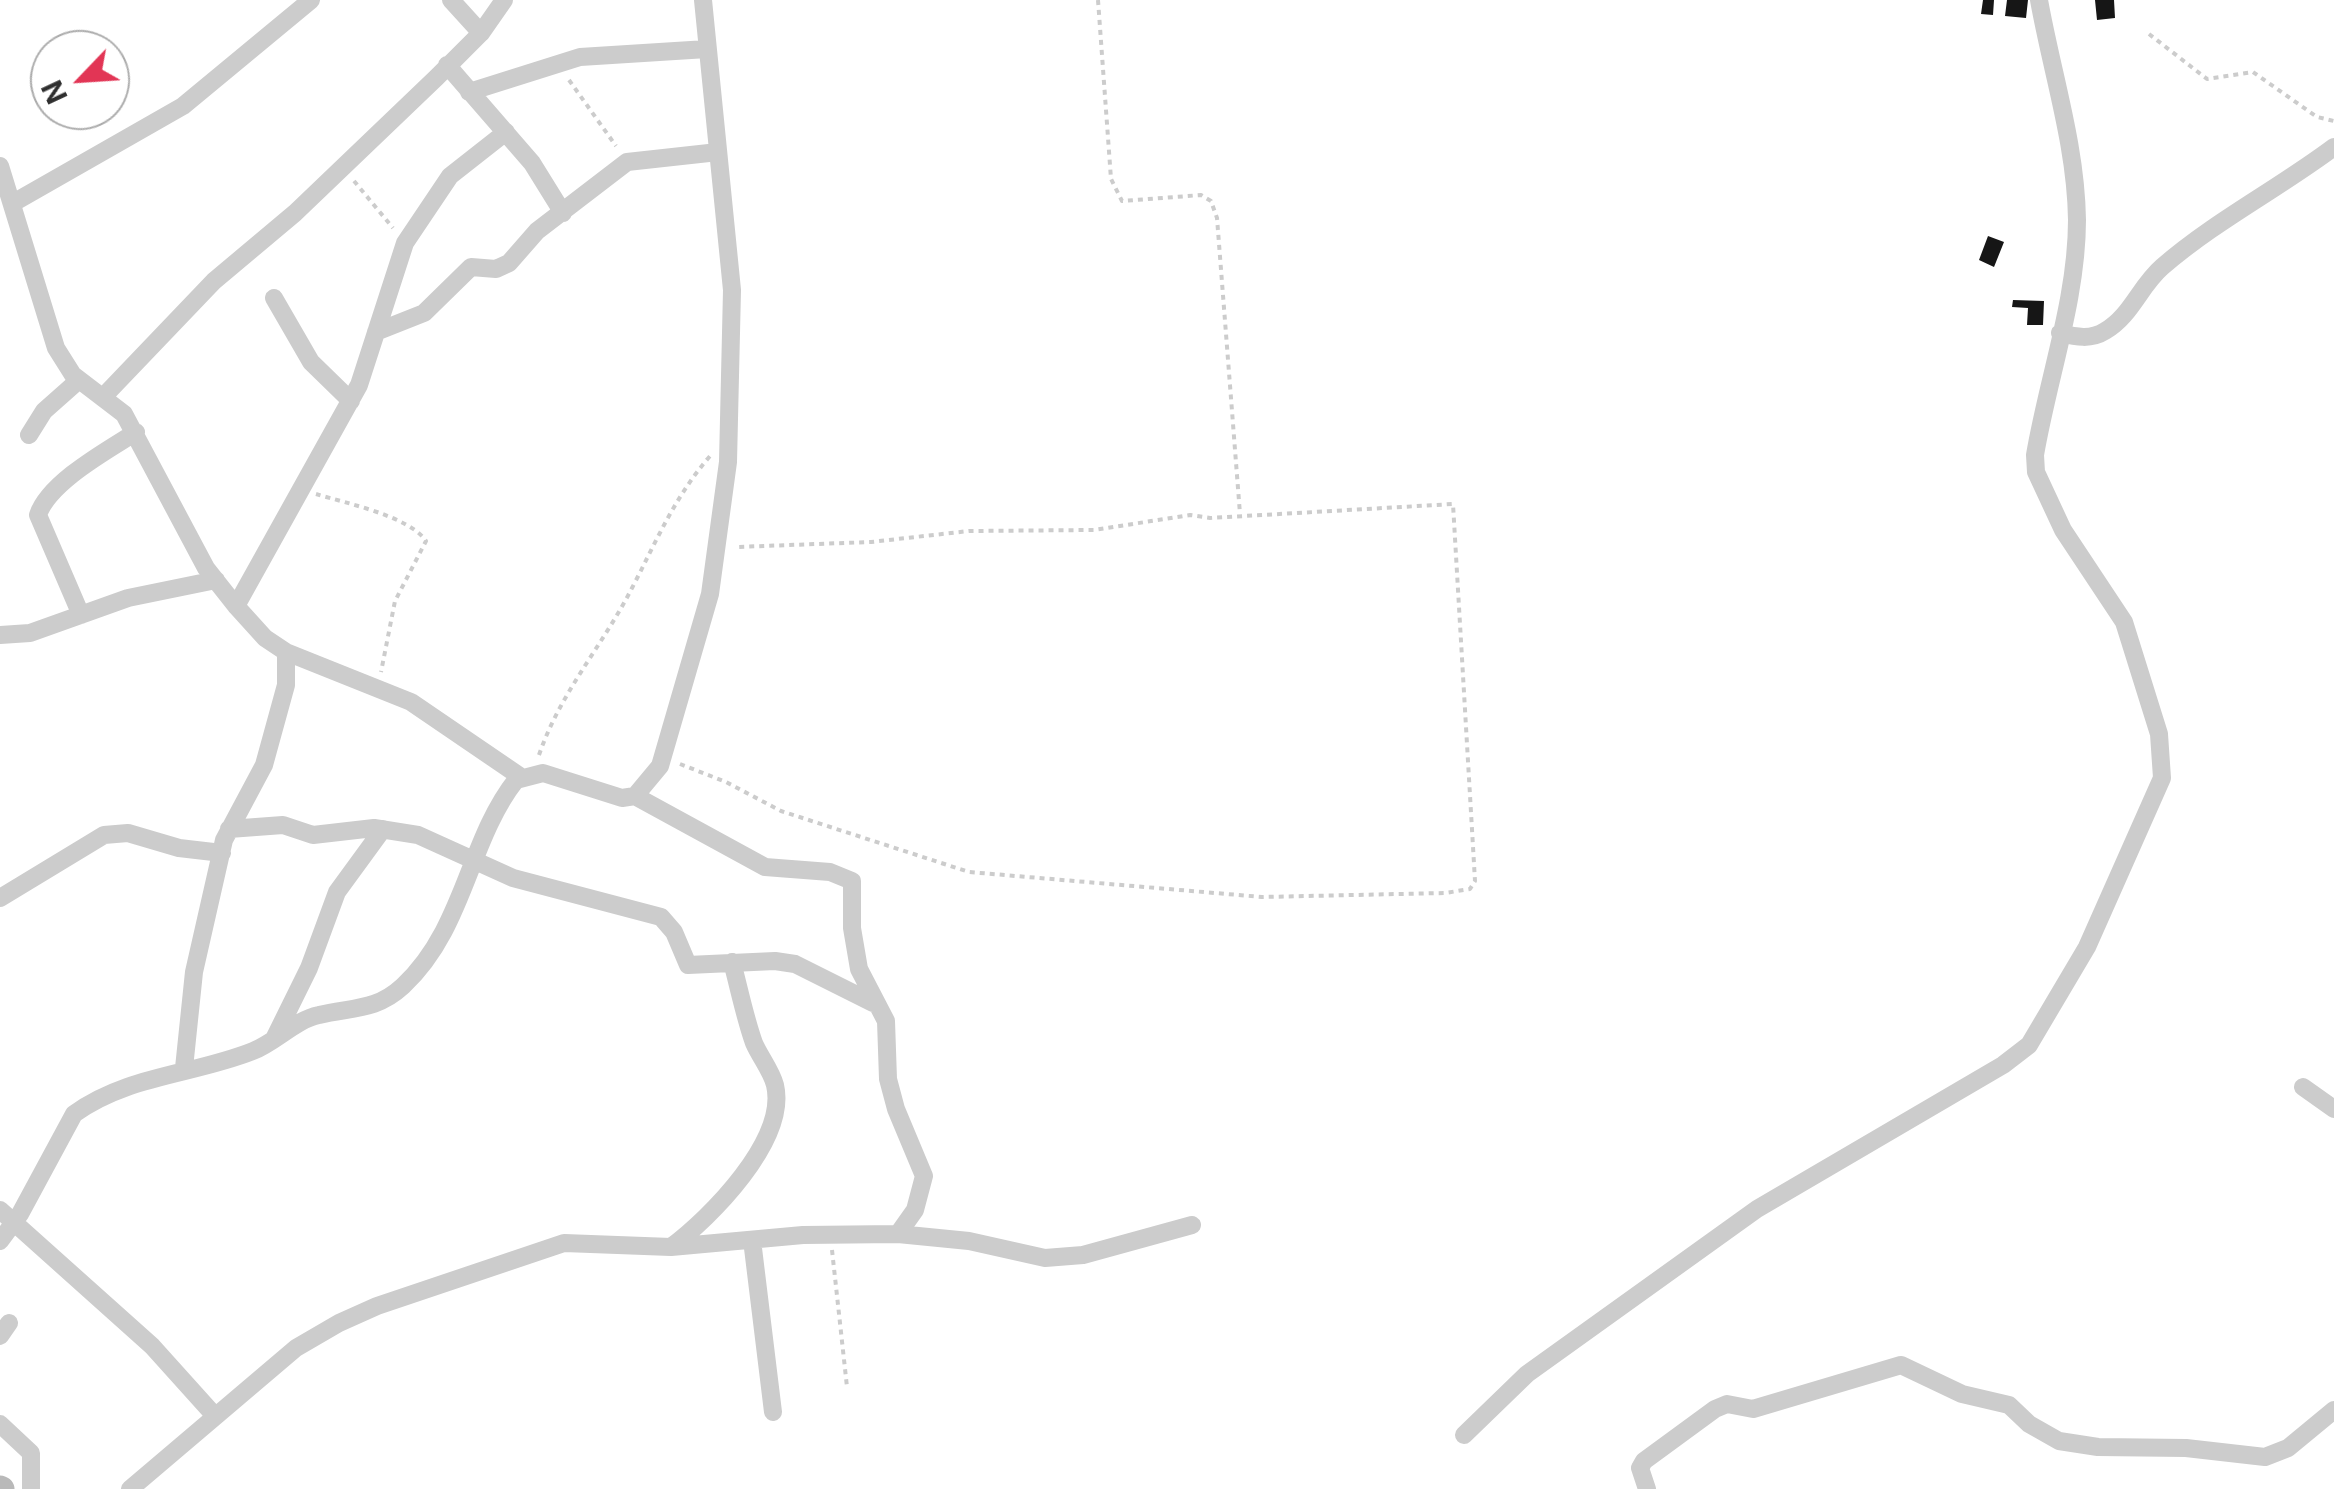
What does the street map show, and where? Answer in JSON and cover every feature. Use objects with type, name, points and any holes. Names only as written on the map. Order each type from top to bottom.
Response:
[{"type":"street","points":[[13,203],[183,106],[311,0]]},
{"type":"street","points":[[451,0],[480,33]]},
{"type":"street","points":[[104,396],[214,281],[344,168],[480,33],[504,0]]},
{"type":"street","points":[[635,796],[654,775],[662,757],[710,594],[729,436],[732,290],[703,0]]},
{"type":"street","points":[[1464,1435],[1527,1374],[1757,1208],[2003,1065],[2029,1045],[2086,947],[2162,778],[2158,734],[2124,622],[2064,530],[2036,472],[2034,456],[2060,334],[2077,222],[2058,83],[2039,0]]},
{"type":"street","points":[[469,92],[560,62],[707,48]]},
{"type":"street","points":[[448,65],[506,132],[563,213]]},
{"type":"street","points":[[236,606],[350,400],[405,243],[450,176],[506,132]]},
{"type":"street","points":[[2060,334],[2080,338],[2108,330],[2134,304],[2158,270],[2208,230],[2307,170],[2334,146]]},
{"type":"street","points":[[376,332],[424,313],[471,267],[504,267],[537,231],[609,172],[628,162],[718,152]]},
{"type":"street","points":[[0,166],[56,348],[79,380],[104,396],[136,432],[216,580],[265,638],[286,652],[376,686],[527,775],[622,798],[635,796],[765,867],[830,872],[851,880],[856,955],[873,1003],[888,1029],[888,1079],[924,1176],[915,1210],[898,1234]]},
{"type":"street","points":[[274,298],[311,362],[350,400]]},
{"type":"street","points":[[29,436],[44,412],[79,380]]},
{"type":"street","points":[[80,615],[38,522],[40,508],[96,456],[136,432]]},
{"type":"street","points":[[0,636],[30,633],[128,598],[216,580]]},
{"type":"street","points":[[184,1068],[194,972],[222,853],[230,829],[264,765],[286,685],[286,652]]},
{"type":"street","points":[[0,1241],[7,1217],[74,1114],[110,1092],[184,1068],[231,1059],[316,1015],[367,1009],[402,986],[434,946],[505,793],[527,775]]},
{"type":"street","points":[[230,829],[282,824],[313,834],[383,829],[418,835],[512,878],[661,917],[674,932],[688,965],[795,964],[873,1003]]},
{"type":"street","points":[[274,1040],[309,968],[336,892],[383,829]]},
{"type":"street","points":[[0,898],[104,836],[128,832],[165,844],[222,853]]},
{"type":"street","points":[[671,1247],[700,1225],[747,1168],[763,1139],[776,1095],[774,1081],[754,1043],[732,962]]},
{"type":"street","points":[[2302,1086],[2334,1109]]},
{"type":"street","points":[[7,1217],[152,1346],[215,1416]]},
{"type":"street","points":[[130,1489],[296,1348],[376,1306],[564,1243],[671,1247],[898,1234],[968,1241],[1045,1258],[1083,1255],[1192,1225]]},
{"type":"street","points":[[752,1240],[772,1412]]},
{"type":"street","points":[[1647,1489],[1640,1468],[1644,1461],[1716,1409],[1728,1404],[1753,1409],[1901,1365],[1962,1394],[2010,1405],[2029,1424],[2059,1441],[2098,1447],[2186,1448],[2265,1456],[2288,1448],[2334,1410]]},
{"type":"street","points":[[0,1424],[32,1452],[31,1489]]},
{"type":"path","points":[[1098,0],[1111,179],[1116,196],[1122,201],[1201,195],[1210,201],[1217,218],[1240,515]]},
{"type":"path","points":[[2148,34],[2208,79],[2253,72],[2316,117],[2334,120]]},
{"type":"path","points":[[560,62],[628,162]]},
{"type":"path","points":[[344,168],[405,243]]},
{"type":"path","points":[[527,775],[576,676],[632,587],[670,506],[729,436]]},
{"type":"path","points":[[303,490],[373,511],[424,536],[424,546],[392,613],[388,654],[376,686]]},
{"type":"path","points":[[662,757],[726,782],[781,811],[850,836],[926,854],[968,872],[1262,897],[1356,898],[1470,889],[1476,882],[1453,504],[1190,515],[1094,530],[969,531],[871,542],[717,547]]},
{"type":"path","points":[[830,1236],[846,1386]]},
{"type":"building","points":[[1983,0],[1994,0],[1993,15],[1981,14]]},
{"type":"building","points":[[2007,0],[2028,0],[2026,18],[2005,16]]},
{"type":"building","points":[[2095,0],[2114,0],[2115,18],[2097,20]]},
{"type":"building","points":[[1988,236],[2004,242],[1994,267],[1979,260]]},
{"type":"building","points":[[2013,300],[2044,301],[2043,325],[2027,325],[2028,308],[2012,307]]}]
